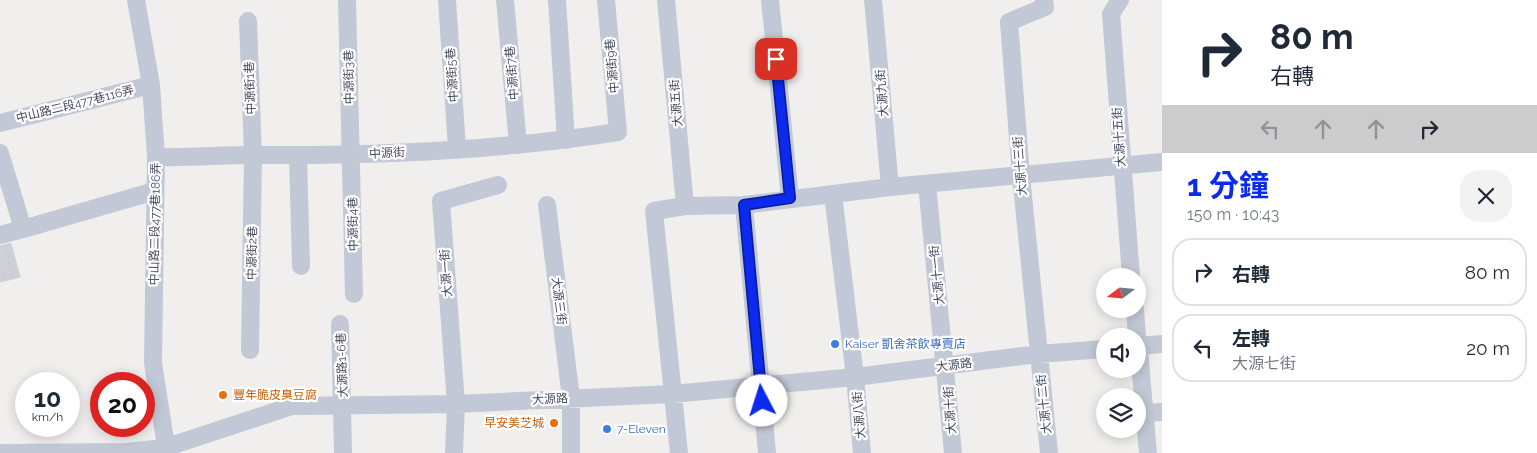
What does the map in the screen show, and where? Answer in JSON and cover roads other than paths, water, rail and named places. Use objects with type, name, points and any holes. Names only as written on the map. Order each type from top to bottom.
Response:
[{"type":"street","name":"中山路二段477巷186弄","points":[[136,0],[151,85],[156,157],[153,363],[166,451]]},
{"type":"street","name":"中源街3巷","points":[[347,0],[351,154]]},
{"type":"street","name":"中源街5巷","points":[[446,0],[457,149]]},
{"type":"street","name":"中源街7巷","points":[[505,0],[518,145]]},
{"type":"street","points":[[557,0],[566,140]]},
{"type":"street","name":"中源街9巷","points":[[606,0],[618,132]]},
{"type":"street","name":"大源五街","points":[[666,0],[685,206]]},
{"type":"street","points":[[770,0],[790,198]]},
{"type":"street","name":"大源九街","points":[[874,0],[890,187]]},
{"type":"street","name":"大源十三街","points":[[1038,354],[1009,22],[1045,7],[1044,0]]},
{"type":"street","name":"大源十五街","points":[[1120,0],[1111,14],[1121,166],[1131,268]]},
{"type":"street","name":"中源街1巷","points":[[248,21],[253,155]]},
{"type":"street","name":"中山路二段477巷116弄","points":[[0,123],[151,85]]},
{"type":"street","name":"中源街","points":[[156,157],[298,156],[457,149],[566,140],[618,132]]},
{"type":"street","points":[[0,153],[22,229]]},
{"type":"street","name":"中源街4巷","points":[[351,154],[354,294]]},
{"type":"street","name":"中源街2巷","points":[[250,350],[253,155]]},
{"type":"street","points":[[298,156],[301,266]]},
{"type":"street","points":[[679,453],[654,211],[685,206],[744,205],[890,187],[1162,162]]},
{"type":"street","name":"大源十一街","points":[[928,184],[947,366]]},
{"type":"street","name":"大源一街","points":[[456,404],[441,201],[498,185]]},
{"type":"street","points":[[0,235],[155,191]]},
{"type":"street","points":[[833,194],[855,377]]},
{"type":"street","name":"大源三街","points":[[547,204],[571,398],[571,453]]},
{"type":"street","points":[[744,205],[766,453]]},
{"type":"street","name":"大源路1-6巷","points":[[340,324],[344,405],[343,453]]},
{"type":"street","points":[[1146,345],[1162,344]]},
{"type":"street","name":"大源路","points":[[0,453],[166,451],[292,406],[456,404],[672,394],[760,384],[855,377],[1038,354],[1096,350]]},
{"type":"street","name":"大源十二街","points":[[1038,354],[1049,453]]},
{"type":"street","name":"大源十街","points":[[947,366],[953,453]]},
{"type":"street","name":"大源八街","points":[[855,377],[862,453]]},
{"type":"street","points":[[454,453],[456,404]]},
{"type":"street","points":[[1146,413],[1162,412]]},
{"type":"street","points":[[1146,433],[1148,453]]},
{"type":"place","name":"Kaiser 凱舍茶飲專賣店","points":[[835,344]]},
{"type":"place","name":"豐年脆皮臭豆腐","points":[[223,395]]},
{"type":"place","name":"早安美芝城","points":[[554,423]]},
{"type":"place","name":"7-Eleven","points":[[607,429]]}]
